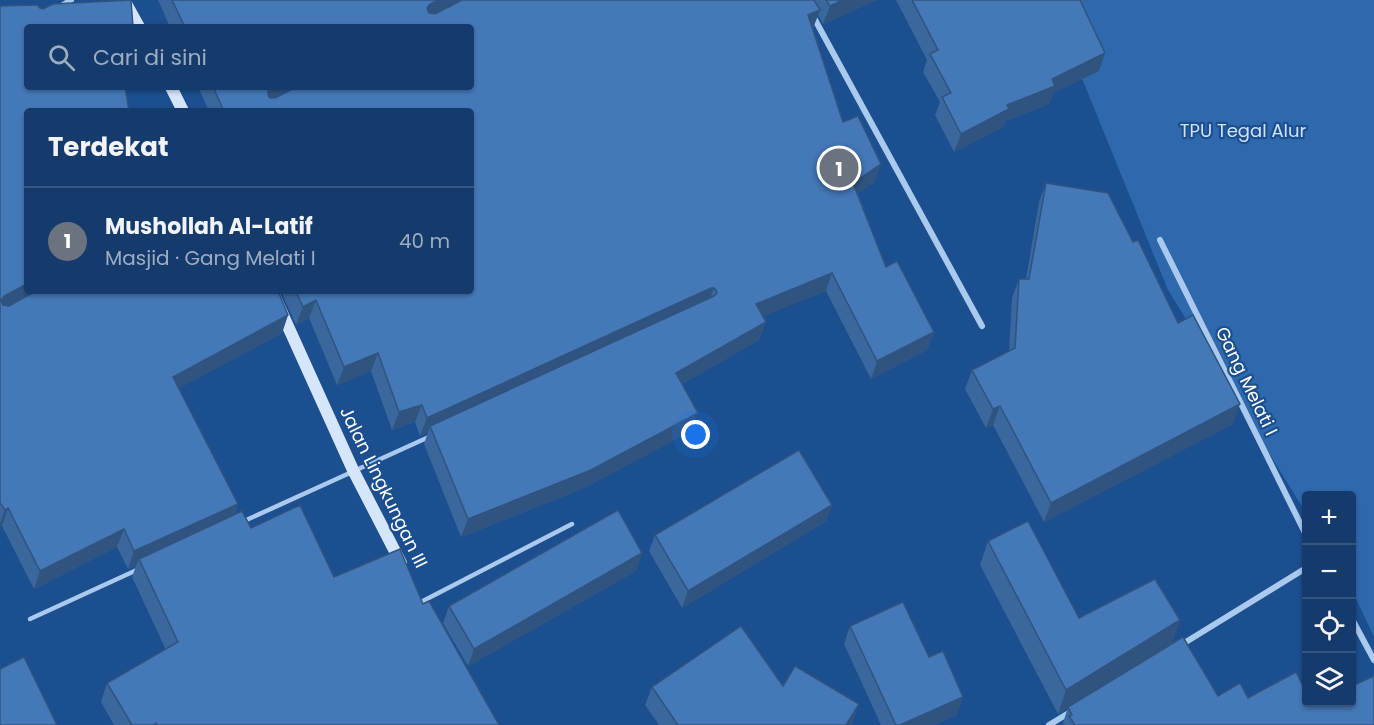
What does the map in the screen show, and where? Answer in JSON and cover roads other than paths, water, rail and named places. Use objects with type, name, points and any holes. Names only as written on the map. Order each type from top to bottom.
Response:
[{"type":"street","points":[[53,11],[71,0]]},
{"type":"street","points":[[124,0],[137,24]]},
{"type":"street","points":[[810,10],[982,326]]},
{"type":"street","points":[[172,90],[182,108]]},
{"type":"street","name":"Gang Melati I","points":[[1160,240],[1302,527]]},
{"type":"street","name":"Jalan Lingkungan III","points":[[273,294],[353,470],[406,572]]},
{"type":"street","points":[[1178,647],[1302,570]]},
{"type":"street","points":[[1356,626],[1373,658]]},
{"type":"street","points":[[1050,725],[1079,707]]},
{"type":"lane","points":[[237,524],[438,433]]},
{"type":"lane","points":[[422,602],[572,524]]},
{"type":"lane","points":[[30,619],[149,564]]},
{"type":"place","name":"Mushollah Al-Latif","points":[[839,168]]},
{"type":"park label","name":"TPU Tegal Alur","points":[[1243,130]]}]
